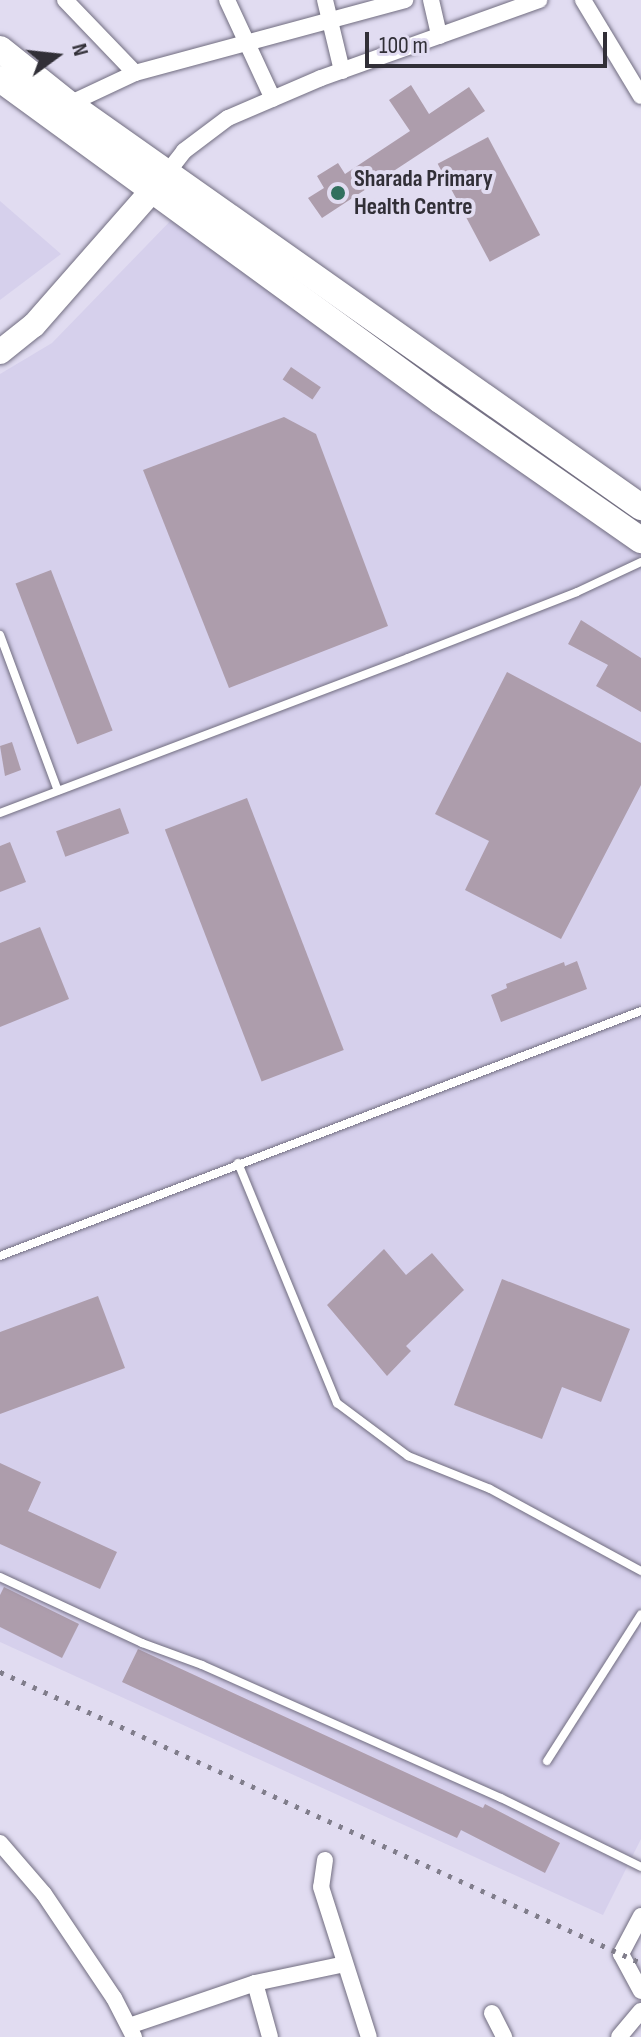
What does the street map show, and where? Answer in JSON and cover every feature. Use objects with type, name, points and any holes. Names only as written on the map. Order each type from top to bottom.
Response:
[{"type":"main road","points":[[0,49],[161,182],[440,400],[641,540]]},
{"type":"main road","points":[[0,79],[161,182],[641,507]]},
{"type":"main road","points":[[0,352],[34,325],[161,182]]},
{"type":"street","points":[[65,0],[135,73]]},
{"type":"street","points":[[227,0],[273,99]]},
{"type":"street","points":[[325,0],[342,71]]},
{"type":"street","points":[[69,104],[135,73],[405,0]]},
{"type":"street","points":[[431,0],[439,36]]},
{"type":"street","points":[[161,182],[184,151],[220,123],[342,71],[539,0]]},
{"type":"street","points":[[583,0],[641,96]]},
{"type":"street","points":[[0,1843],[41,1890],[132,2032],[255,1983],[345,1964]]},
{"type":"street","points":[[325,1860],[321,1887],[369,2037]]},
{"type":"street","points":[[641,1916],[621,1954],[641,1991]]},
{"type":"street","points":[[255,1983],[270,2037]]},
{"type":"street","points":[[619,2037],[641,2011]]},
{"type":"street","points":[[492,2013],[504,2037]]},
{"type":"lane","points":[[0,813],[577,592],[641,562]]},
{"type":"lane","points":[[0,635],[58,791]]},
{"type":"lane","points":[[0,1256],[641,1011]]},
{"type":"lane","points":[[238,1163],[337,1403],[408,1456],[490,1489],[641,1571]]},
{"type":"lane","points":[[0,1577],[142,1643],[202,1665],[501,1798],[641,1867]]},
{"type":"lane","points":[[547,1761],[641,1614]]},
{"type":"shaded area","points":[[0,201],[61,254],[0,300]]},
{"type":"shaded area","points":[[178,213],[641,509],[641,1839],[603,1915],[0,1642],[0,374],[52,343]]},
{"type":"building","points":[[411,85],[429,114],[469,87],[485,111],[322,218],[308,198],[324,188],[317,176],[338,163],[345,174],[410,131],[389,100]]},
{"type":"building","points":[[488,137],[540,235],[490,262],[438,164]]},
{"type":"building","points":[[291,367],[321,387],[312,400],[283,379]]},
{"type":"building","points":[[284,417],[316,434],[388,626],[229,688],[143,470]]},
{"type":"building","points":[[51,570],[113,731],[77,744],[16,584]]},
{"type":"building","points":[[581,620],[641,658],[641,712],[596,686],[608,665],[568,644]]},
{"type":"building","points":[[507,672],[641,743],[641,785],[561,939],[465,890],[489,841],[435,814]]},
{"type":"building","points":[[12,742],[21,770],[5,776],[0,746]]},
{"type":"building","points":[[247,798],[344,1050],[262,1082],[165,830]]},
{"type":"building","points":[[120,808],[129,833],[65,857],[56,831]]},
{"type":"building","points":[[10,842],[26,882],[0,892],[0,846]]},
{"type":"building","points":[[40,927],[69,999],[0,1027],[0,943]]},
{"type":"building","points":[[577,961],[587,989],[501,1022],[491,995],[507,988],[506,984],[564,962],[565,966]]},
{"type":"building","points":[[384,1249],[406,1275],[432,1253],[464,1290],[406,1346],[411,1351],[387,1376],[327,1305]]},
{"type":"building","points":[[502,1279],[630,1329],[601,1402],[562,1387],[542,1439],[454,1405]]},
{"type":"building","points":[[98,1296],[125,1368],[0,1414],[0,1332]]},
{"type":"building","points":[[0,1463],[41,1482],[28,1511],[117,1552],[100,1589],[0,1544]]},
{"type":"building","points":[[4,1587],[79,1624],[62,1658],[0,1627],[0,1595]]},
{"type":"building","points":[[138,1649],[483,1808],[485,1804],[560,1843],[545,1873],[461,1830],[457,1838],[122,1682]]},
{"type":"railway","points":[[0,1672],[641,1963]]},
{"type":"place","name":"Sharada Primary Health Centre","points":[[338,193]]}]
